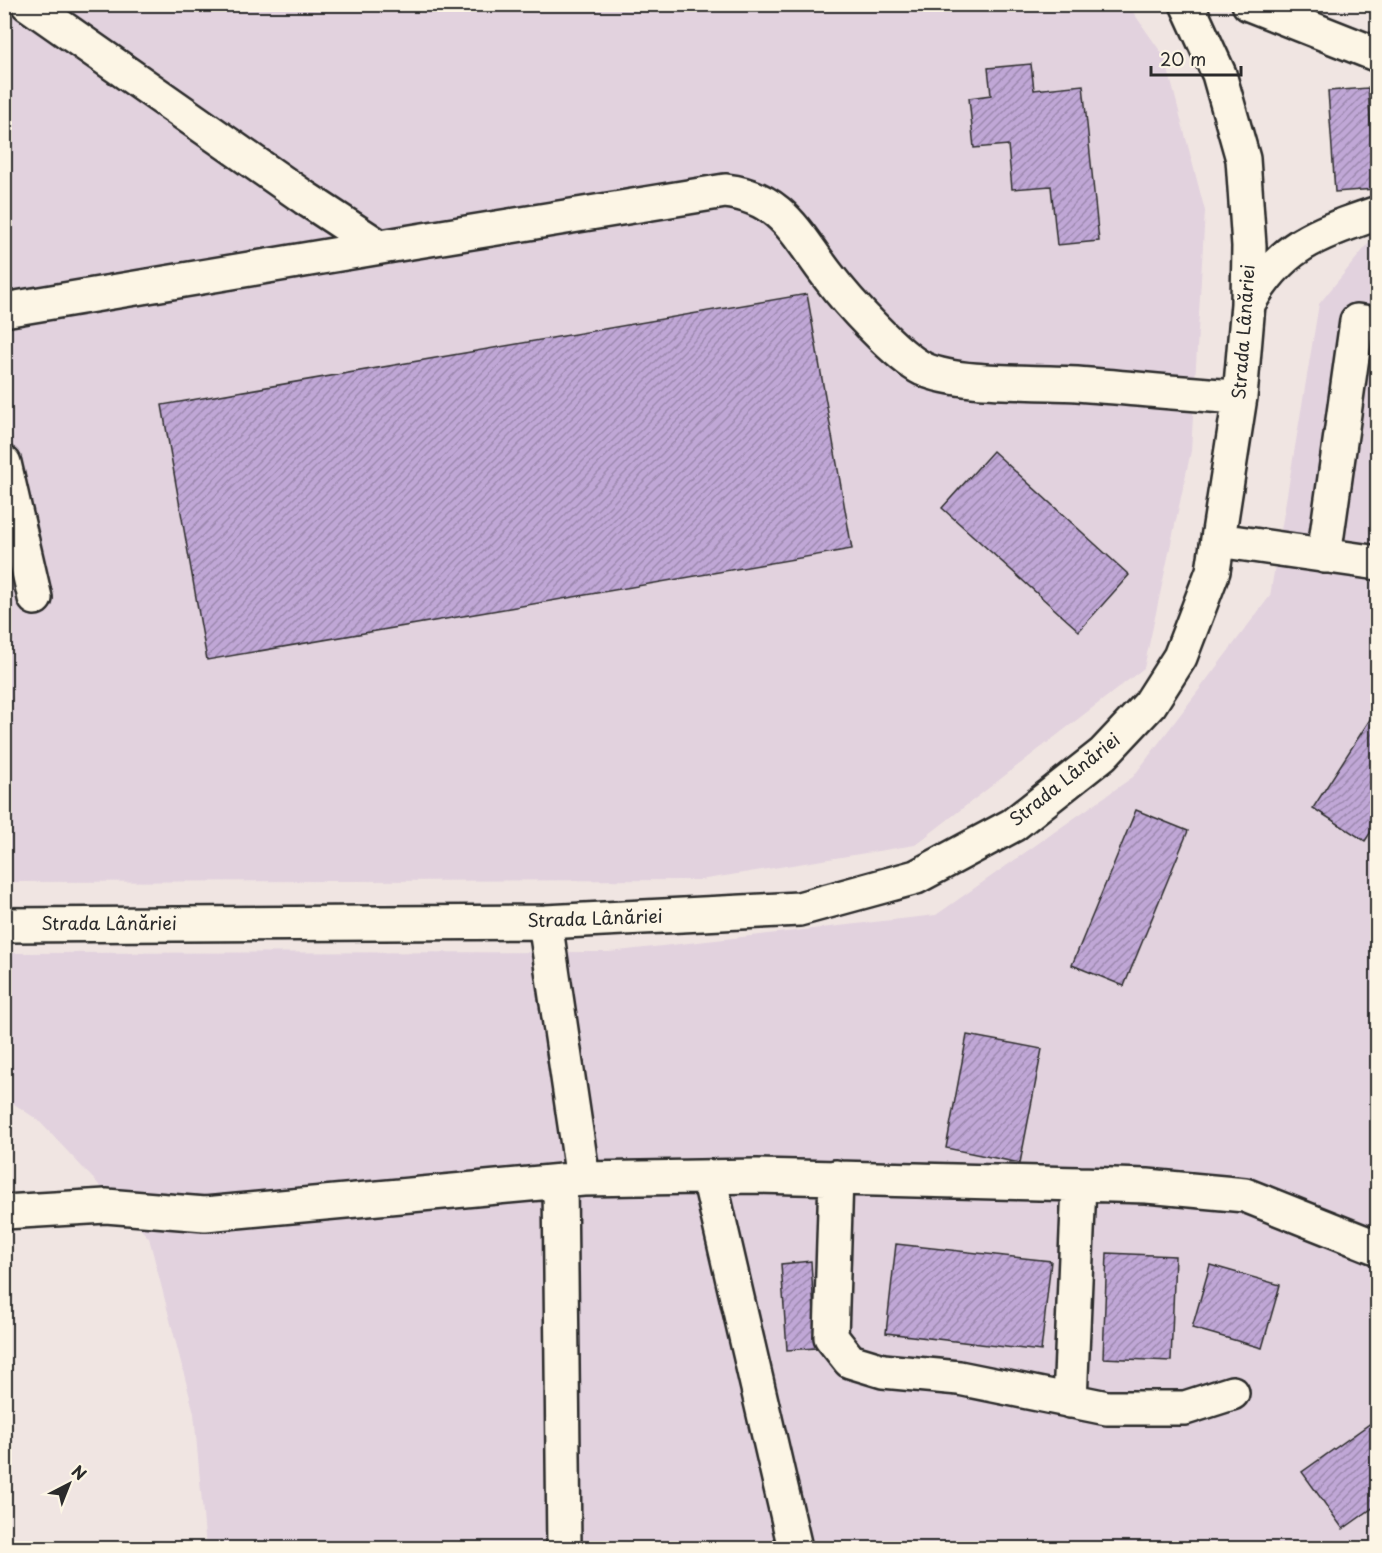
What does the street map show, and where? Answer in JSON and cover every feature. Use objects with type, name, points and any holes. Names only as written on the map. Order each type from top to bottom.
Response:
[{"type":"street","points":[[28,4],[305,198],[378,246]]},
{"type":"street","name":"Strada Lânăriei","points":[[4,925],[545,922],[799,909],[916,877],[1013,825],[1103,754],[1150,704],[1180,657],[1213,571],[1240,398],[1248,304],[1249,246],[1243,159],[1220,74],[1187,4]]},
{"type":"street","points":[[1249,4],[1377,55]]},
{"type":"street","points":[[4,310],[308,260],[378,246],[725,191],[747,193],[766,203],[781,215],[800,236],[830,278],[895,347],[923,369],[960,378],[1075,384],[1240,398]]},
{"type":"street","points":[[1248,304],[1264,277],[1302,242],[1377,213]]},
{"type":"street","points":[[1324,556],[1357,321],[1377,324]]},
{"type":"street","points":[[4,463],[35,598]]},
{"type":"street","points":[[1218,540],[1377,564]]},
{"type":"street","points":[[545,922],[572,1180],[564,1548]]},
{"type":"street","points":[[709,1177],[795,1548]]},
{"type":"street","points":[[4,1212],[106,1206],[205,1214],[572,1180],[709,1177],[836,1178],[1079,1184],[1147,1186],[1245,1195],[1377,1248]]},
{"type":"street","points":[[836,1178],[831,1336],[850,1361],[883,1371],[959,1378],[1107,1408],[1185,1408],[1232,1393]]},
{"type":"street","points":[[1071,1401],[1079,1184]]},
{"type":"shaded area","points":[[4,5],[1128,5],[1165,58],[1205,211],[1191,451],[1144,668],[915,845],[700,880],[5,882]]},
{"type":"shaded area","points":[[1377,233],[1377,1548],[206,1548],[194,1413],[149,1238],[38,1120],[5,1098],[4,953],[609,952],[936,915],[1133,777],[1270,596],[1319,304]]},
{"type":"building","points":[[1031,64],[1034,90],[1083,85],[1099,241],[1057,245],[1051,186],[1012,189],[1008,145],[974,148],[969,98],[991,95],[988,68]]},
{"type":"building","points":[[1368,88],[1375,189],[1335,192],[1328,91]]},
{"type":"building","points":[[807,294],[852,549],[207,660],[162,405]]},
{"type":"building","points":[[993,451],[1129,575],[1079,631],[942,508]]},
{"type":"building","points":[[1378,707],[1378,821],[1365,841],[1313,808]]},
{"type":"building","points":[[1136,810],[1188,831],[1124,986],[1072,965]]},
{"type":"building","points":[[967,1035],[1042,1049],[1020,1163],[946,1148]]},
{"type":"building","points":[[896,1244],[1051,1261],[1041,1351],[886,1333]]},
{"type":"building","points":[[1107,1253],[1175,1256],[1171,1361],[1103,1358]]},
{"type":"building","points":[[811,1261],[816,1348],[787,1350],[781,1264]]},
{"type":"building","points":[[1210,1265],[1280,1285],[1262,1348],[1192,1328]]},
{"type":"building","points":[[1378,1418],[1378,1504],[1343,1529],[1302,1472]]}]
